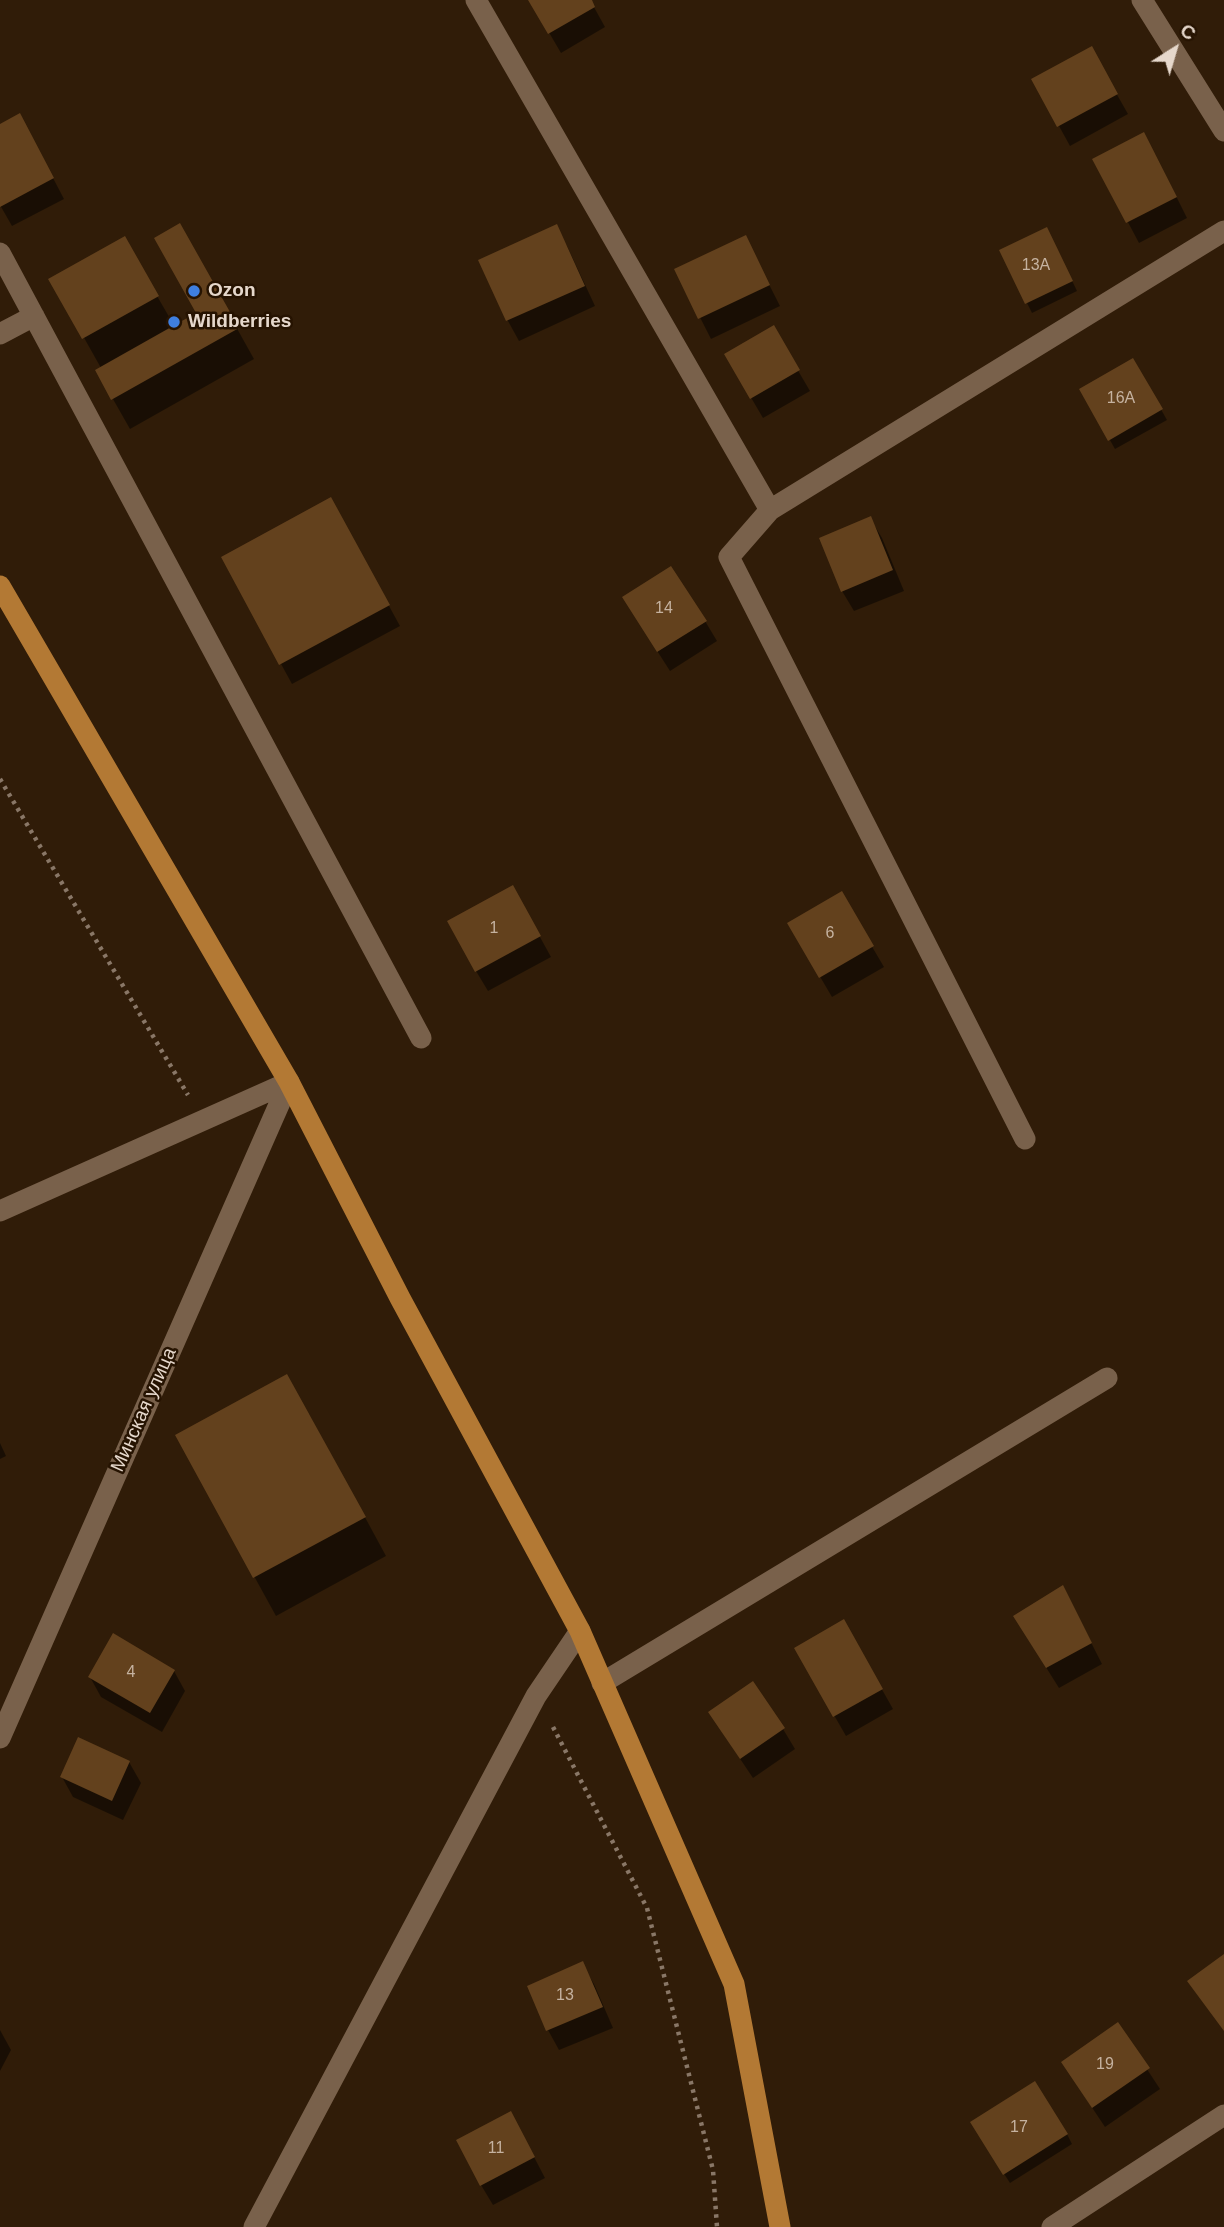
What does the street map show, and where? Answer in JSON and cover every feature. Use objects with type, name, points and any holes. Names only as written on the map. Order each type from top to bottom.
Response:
[{"type":"main road","points":[[0,586],[289,1082],[400,1298],[580,1631],[734,1984],[780,2227]]},
{"type":"street","points":[[476,0],[770,510]]},
{"type":"street","points":[[1142,0],[1224,131]]},
{"type":"street","points":[[1025,1139],[729,557],[770,510],[1224,231]]},
{"type":"street","points":[[0,253],[421,1038]]},
{"type":"street","points":[[0,334],[34,316]]},
{"type":"street","points":[[0,1211],[289,1082]]},
{"type":"street","name":"Минская улица","points":[[0,1738],[5,1717],[289,1082]]},
{"type":"street","points":[[602,1683],[1107,1378]]},
{"type":"street","points":[[254,2227],[536,1696],[580,1631]]},
{"type":"street","points":[[1052,2227],[1224,2115]]},
{"type":"path","points":[[0,779],[203,1120]]},
{"type":"path","points":[[536,1696],[647,1908],[713,2170],[716,2227]]},
{"type":"building","points":[[528,0],[592,0],[595,7],[548,34]]},
{"type":"building","points":[[1092,46],[1118,94],[1057,127],[1031,79]]},
{"type":"building","points":[[20,113],[54,178],[0,207],[0,124]]},
{"type":"building","points":[[1144,132],[1177,197],[1126,223],[1092,159]]},
{"type":"building","points":[[180,223],[239,328],[111,400],[95,370],[196,313],[154,238]]},
{"type":"building","points":[[557,224],[585,286],[506,321],[478,260]]},
{"type":"building","points":[[1047,227],[1073,281],[1025,304],[999,250]]},
{"type":"building","points":[[746,235],[770,285],[698,319],[674,269]]},
{"type":"building","points":[[125,236],[159,296],[82,339],[48,279]]},
{"type":"building","points":[[774,325],[800,370],[750,399],[724,354]]},
{"type":"building","points":[[1133,358],[1163,409],[1108,441],[1079,389]]},
{"type":"building","points":[[331,497],[390,605],[279,665],[221,557]]},
{"type":"building","points":[[871,516],[893,570],[841,592],[819,538]]},
{"type":"building","points":[[671,566],[707,621],[657,652],[622,597]]},
{"type":"building","points":[[513,885],[541,936],[475,972],[447,921]]},
{"type":"building","points":[[842,891],[874,946],[819,978],[787,923]]},
{"type":"building","points":[[287,1374],[366,1517],[253,1578],[175,1435]]},
{"type":"building","points":[[1063,1585],[1092,1643],[1046,1668],[1013,1616]]},
{"type":"building","points":[[844,1619],[883,1689],[833,1717],[794,1648]]},
{"type":"building","points":[[113,1633],[175,1670],[150,1713],[88,1677]]},
{"type":"building","points":[[753,1681],[785,1728],[740,1759],[708,1712]]},
{"type":"building","points":[[78,1737],[130,1761],[112,1801],[60,1777]]},
{"type":"building","points":[[1224,1954],[1224,2031],[1187,1981]]},
{"type":"building","points":[[583,1961],[603,2007],[546,2031],[527,1986]]},
{"type":"building","points":[[1118,2022],[1150,2068],[1092,2108],[1061,2062]]},
{"type":"building","points":[[1035,2081],[1068,2134],[1003,2175],[970,2122]]},
{"type":"building","points":[[511,2111],[535,2157],[480,2186],[456,2140]]},
{"type":"place","name":"Ozon","points":[[194,291]]},
{"type":"place","name":"Wildberries","points":[[174,322]]}]
